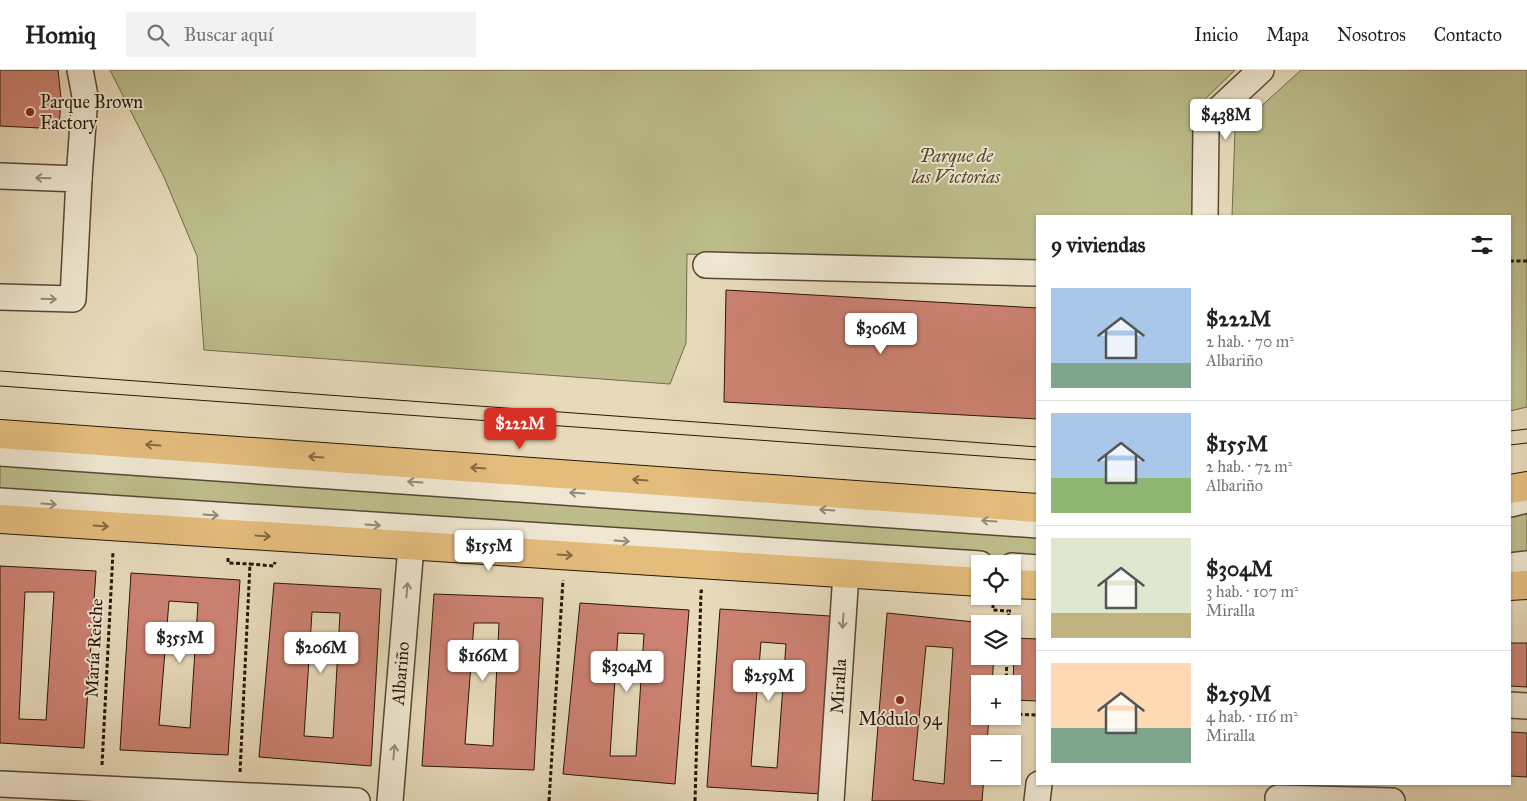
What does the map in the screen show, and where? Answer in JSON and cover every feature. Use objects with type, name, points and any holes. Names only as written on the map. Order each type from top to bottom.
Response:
[{"type":"main road","points":[[0,434],[1036,508]]},
{"type":"main road","points":[[1511,489],[1527,486]]},
{"type":"main road","points":[[0,519],[971,581]]},
{"type":"main road","points":[[1021,584],[1036,585]]},
{"type":"main road","points":[[1511,586],[1527,585]]},
{"type":"street","points":[[0,297],[73,299],[85,96],[80,70]]},
{"type":"street","points":[[1205,215],[1206,128],[1216,112],[1260,70]]},
{"type":"street","points":[[0,176],[79,179]]},
{"type":"street","points":[[706,265],[1036,272]]},
{"type":"street","points":[[0,453],[1036,525]]},
{"type":"street","points":[[1511,504],[1527,500]]},
{"type":"street","points":[[0,501],[971,563]]},
{"type":"street","name":"Albariño","points":[[390,801],[411,546]]},
{"type":"street","points":[[1511,566],[1527,564]]},
{"type":"street","points":[[1021,567],[1036,568]]},
{"type":"street","name":"Miralla","points":[[831,801],[846,573]]},
{"type":"street","points":[[1511,705],[1527,706]]},
{"type":"street","points":[[0,784],[357,801]]},
{"type":"street","points":[[1037,801],[1039,785]]},
{"type":"street","points":[[1278,794],[1392,801]]},
{"type":"path","points":[[1511,261],[1527,261]]},
{"type":"path","name":"María Reiche","points":[[101,788],[113,552],[130,553],[131,528]]},
{"type":"path","points":[[238,796],[250,564],[274,566],[276,537]]},
{"type":"path","points":[[549,801],[563,579],[582,580],[584,556]]},
{"type":"path","points":[[695,801],[701,591],[708,592]]},
{"type":"path","points":[[1021,714],[1036,715]]},
{"type":"green space","name":"Parque de las Victorias","points":[[110,70],[1235,70],[1202,102],[1196,123],[1192,215],[1036,215],[1036,264],[687,254],[686,343],[670,384],[204,350],[197,256],[164,177]]},
{"type":"green space","points":[[1301,70],[1527,70],[1527,407],[1511,411],[1511,215],[1232,215],[1235,130]]},
{"type":"green space","points":[[0,453],[1036,525],[1036,568],[1021,565],[1021,555],[971,555],[971,563],[0,501]]},
{"type":"green space","points":[[1527,500],[1527,564],[1511,566],[1511,504]]},
{"type":"building","name":"Parque Brown Factory","points":[[0,70],[58,70],[61,98],[59,129],[0,126]]},
{"type":"building","points":[[726,290],[1036,308],[1036,419],[724,402]]},
{"type":"building","points":[[0,566],[96,571],[84,748],[0,743]],"holes":[[[25,592],[54,592],[46,720],[19,719]]]},
{"type":"building","points":[[131,573],[240,580],[228,755],[120,750]],"holes":[[[169,601],[198,603],[190,728],[159,725]]]},
{"type":"building","points":[[274,583],[381,589],[371,766],[259,757]],"holes":[[[312,612],[340,613],[333,738],[304,736]]]},
{"type":"building","points":[[434,594],[543,598],[534,770],[422,766]],"holes":[[[474,623],[499,623],[493,746],[465,744]]]},
{"type":"building","points":[[580,603],[689,610],[675,784],[563,774]],"holes":[[[618,633],[644,634],[636,756],[610,756]]]},
{"type":"building","points":[[720,609],[830,616],[821,794],[707,787]],"holes":[[[761,642],[786,644],[777,768],[751,766]]]},
{"type":"building","name":"Módulo 94","points":[[887,613],[971,622],[971,665],[993,665],[993,675],[971,675],[971,725],[988,725],[988,735],[971,735],[971,785],[983,785],[982,801],[872,801]],"holes":[[[926,646],[953,648],[944,784],[913,780]]]},
{"type":"building","points":[[1021,638],[1036,639],[1036,701],[1021,700],[1021,675],[1013,675],[1014,665],[1021,665]]},
{"type":"building","points":[[1511,643],[1527,643],[1527,687],[1511,686]]},
{"type":"building","points":[[1511,732],[1527,733],[1527,777],[1511,776]]},
{"type":"tram line","points":[[0,371],[1036,447]]},
{"type":"tram line","points":[[0,386],[1036,460]]},
{"type":"tram line","points":[[1511,431],[1527,429]]},
{"type":"tram line","points":[[1511,445],[1527,443]]},
{"type":"place","name":"Parque Brown Factory","points":[[30,112]]},
{"type":"place","name":"Módulo 94","points":[[900,700]]}]
